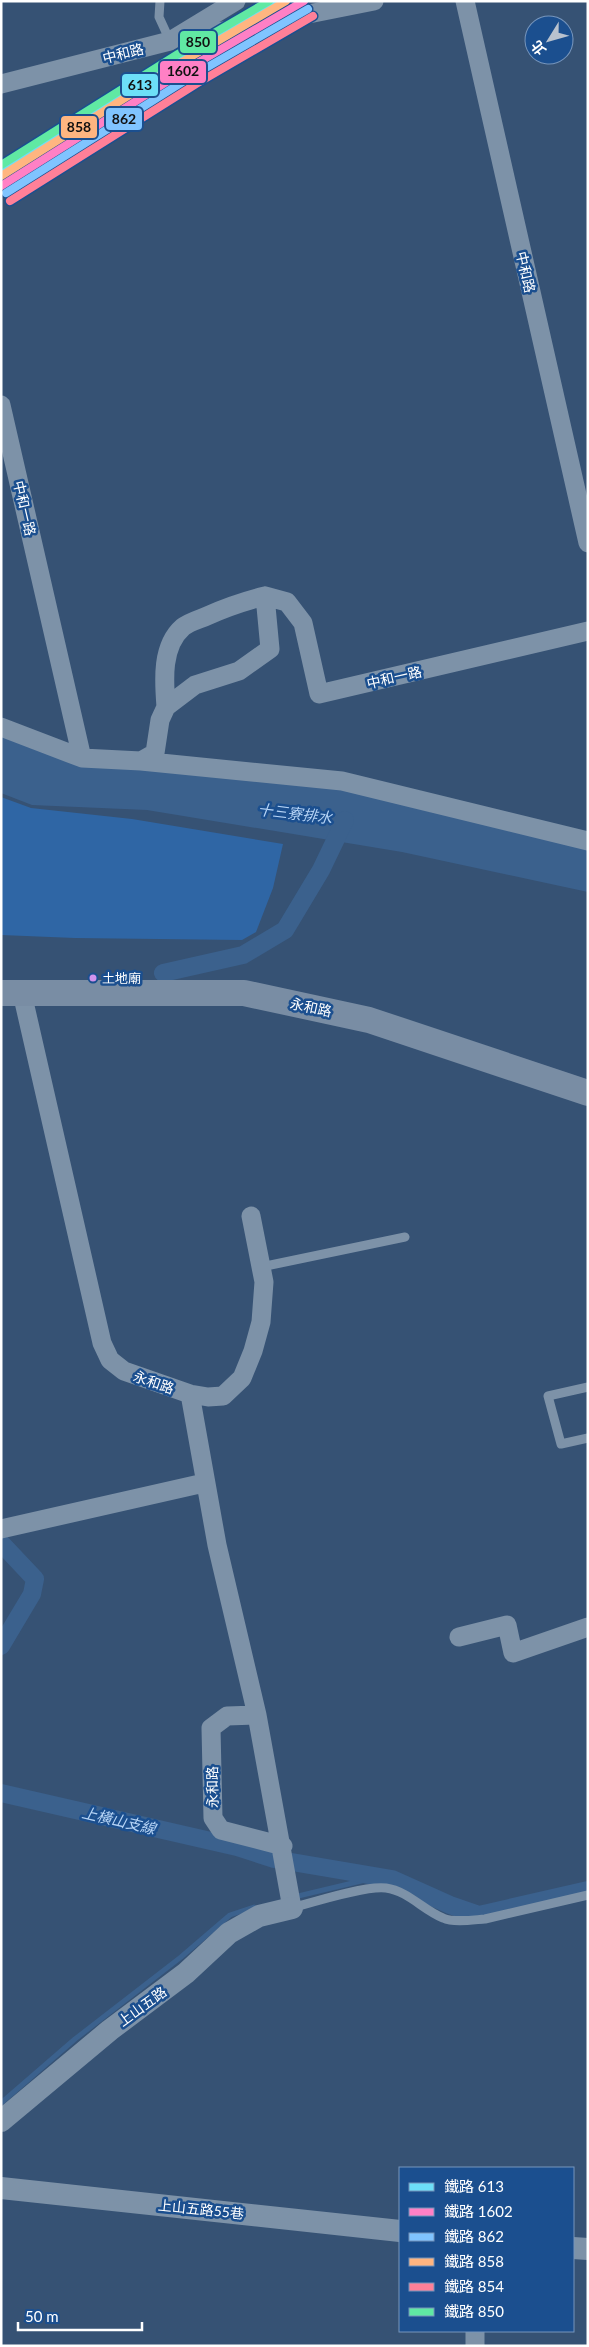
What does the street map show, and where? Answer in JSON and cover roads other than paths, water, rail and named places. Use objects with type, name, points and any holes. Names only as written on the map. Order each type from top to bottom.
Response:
[{"type":"main road","name":"永和路","points":[[12,993],[244,993],[369,1020],[588,1093]]},
{"type":"street","name":"中和路","points":[[1,84],[170,41],[236,1]]},
{"type":"street","points":[[170,41],[374,1]]},
{"type":"street","name":"中和路","points":[[465,1],[588,543]]},
{"type":"street","name":"中和一路","points":[[1,405],[82,758]]},
{"type":"street","points":[[141,761],[155,753],[160,720],[166,707],[196,686],[239,671],[270,649],[265,596],[238,602],[183,626],[173,640],[167,656],[163,676],[166,707]]},
{"type":"street","name":"中和一路","points":[[265,596],[287,602],[302,623],[319,694],[588,631]]},
{"type":"street","points":[[1,727],[82,758],[141,761],[342,781],[588,841]]},
{"type":"street","name":"永和路","points":[[12,993],[102,1343],[110,1360],[124,1371],[190,1394],[208,1397],[223,1396],[242,1378],[253,1352],[261,1322],[264,1282],[251,1216]]},
{"type":"street","name":"永和路","points":[[190,1394],[204,1483],[257,1715],[283,1851],[221,1830],[213,1818],[211,1728],[227,1716],[257,1715]]},
{"type":"street","points":[[1,1529],[204,1483]]},
{"type":"street","points":[[459,1637],[507,1625],[513,1653],[588,1627]]},
{"type":"street","points":[[283,1851],[292,1908]]},
{"type":"street","name":"上山五路","points":[[4,2115],[110,2030],[186,1973],[229,1933],[259,1916],[292,1908]]},
{"type":"street","name":"上山五路55巷","points":[[1,2188],[399,2231]]},
{"type":"street","points":[[574,2248],[588,2249]]},
{"type":"street","points":[[475,2332],[475,2346]]},
{"type":"lane","points":[[160,1],[159,17],[170,41]]},
{"type":"lane","points":[[261,1267],[405,1237]]},
{"type":"lane","points":[[588,1387],[548,1396],[561,1444],[588,1438]]},
{"type":"lane","points":[[292,1908],[354,1892],[385,1888],[413,1898],[443,1919],[468,1920],[485,1919],[588,1895]]},
{"type":"water","name":"十三寮排水","points":[[1,734],[81,764],[340,786],[588,848],[588,892],[402,852],[147,810],[32,805],[1,793]]},
{"type":"waterway","points":[[163,973],[243,955],[285,930],[321,870],[345,820]]},
{"type":"waterway","points":[[1,1543],[35,1579],[32,1594],[1,1646]]},
{"type":"waterway","name":"上橫山支線","points":[[1,1793],[237,1847],[274,1859],[392,1879],[450,1905],[479,1915],[588,1890]]},
{"type":"waterway","points":[[294,1897],[382,1876]]},
{"type":"waterway","points":[[1,2103],[75,2039],[181,1957],[230,1915],[254,1907]]},
{"type":"rail line","name":"850","points":[[1,165],[178,54],[269,1]]},
{"type":"rail line","name":"613","points":[[1,172],[181,59],[281,1]]},
{"type":"rail line","name":"858","points":[[1,176],[182,62],[286,1]]},
{"type":"rail line","name":"1602","points":[[1,186],[187,69],[304,1]]},
{"type":"rail line","name":"862","points":[[6,193],[192,76],[308,9]]},
{"type":"rail line","name":"854","points":[[10,201],[196,84],[313,16]]},
{"type":"place","name":"土地廟","points":[[93,978]]}]
